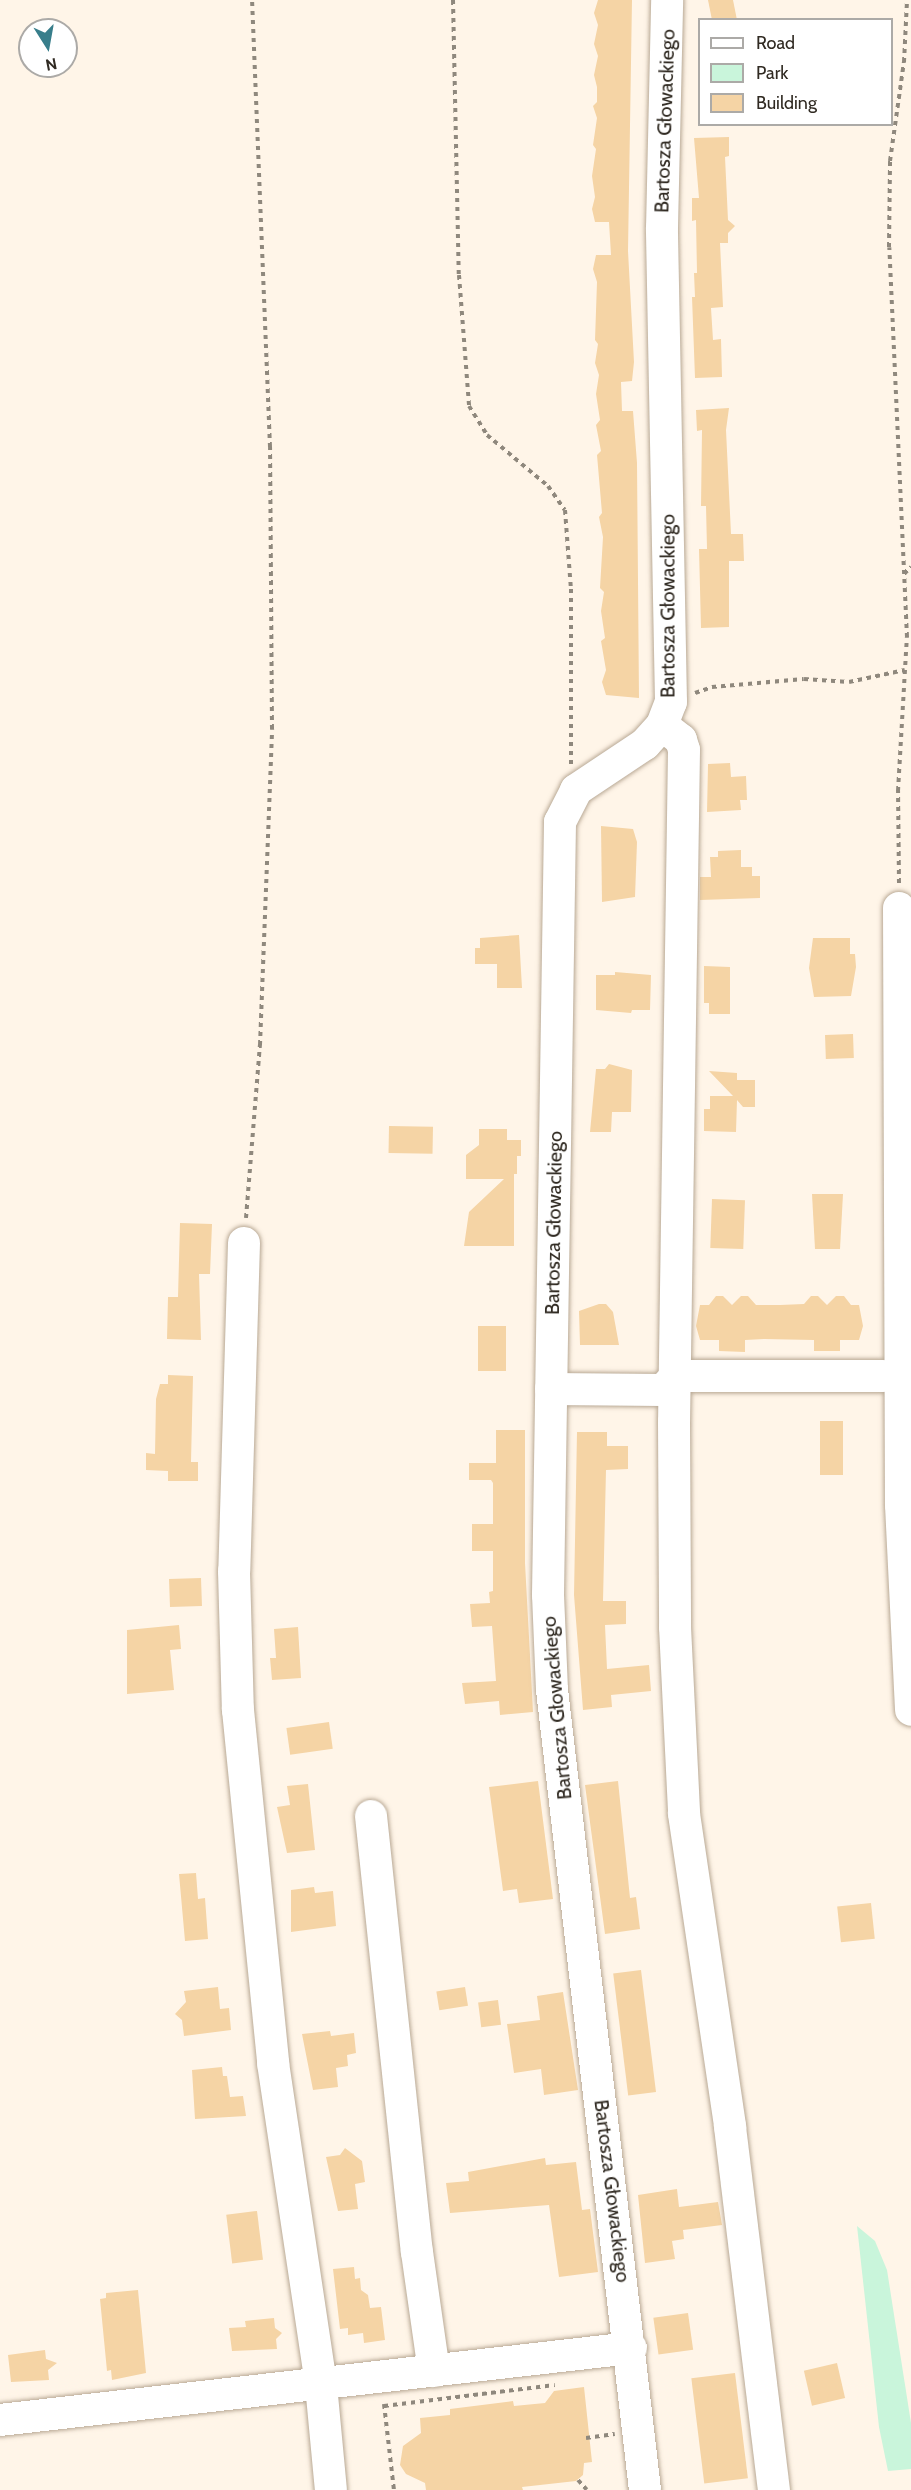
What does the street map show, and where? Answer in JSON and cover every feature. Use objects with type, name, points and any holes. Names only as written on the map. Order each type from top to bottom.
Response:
[{"type":"street","name":"Bartosza Głowackiego","points":[[645,2490],[631,2348],[552,1690],[548,1595],[560,822],[571,796],[586,781],[645,744],[667,713],[662,228],[667,0]]},
{"type":"street","points":[[667,713],[684,750],[675,1627],[684,1814],[730,2127],[774,2490]]},
{"type":"street","points":[[892,907],[898,1377],[911,1710]]},
{"type":"street","points":[[244,1243],[234,1571],[238,1710],[273,2063],[321,2385],[331,2490]]},
{"type":"street","points":[[551,1389],[663,1390],[676,1376],[898,1377]]},
{"type":"street","points":[[884,1489],[898,1377]]},
{"type":"street","points":[[371,1816],[417,2252],[434,2371]]},
{"type":"street","points":[[0,2420],[631,2348]]},
{"type":"path","points":[[244,1243],[260,1045],[272,729],[270,447],[252,0]]},
{"type":"path","points":[[453,0],[459,275],[469,406],[487,435],[548,486],[565,510],[571,590],[571,796]]},
{"type":"path","points":[[892,907],[905,670],[889,247],[890,153],[904,62],[907,0]]},
{"type":"path","points":[[903,575],[911,567]]},
{"type":"path","points":[[667,713],[712,687],[804,679],[849,682],[905,670]]},
{"type":"path","points":[[384,2406],[562,2384]]},
{"type":"path","points":[[382,2394],[394,2490]]},
{"type":"path","points":[[586,2438],[616,2434]]},
{"type":"path","points":[[578,2480],[587,2490]]},
{"type":"green space","points":[[857,2226],[875,2241],[887,2270],[911,2423],[911,2469],[888,2471],[879,2427]]},
{"type":"building","points":[[598,0],[632,0],[628,251],[634,362],[632,381],[621,382],[622,411],[633,411],[637,463],[639,698],[606,695],[602,682],[606,670],[601,641],[605,638],[601,611],[604,592],[600,588],[603,537],[599,517],[602,513],[597,455],[601,451],[596,425],[600,420],[596,394],[599,375],[595,363],[598,344],[595,340],[597,282],[593,269],[596,255],[611,255],[609,222],[595,222],[592,209],[595,197],[592,176],[596,149],[593,145],[597,118],[593,106],[597,102],[594,75],[598,56],[594,44],[598,25],[594,13]]},
{"type":"building","points":[[708,0],[733,0],[737,18],[712,18]]},
{"type":"building","points":[[729,137],[729,156],[725,157],[728,220],[735,226],[728,233],[728,243],[720,243],[723,307],[711,308],[713,340],[721,339],[722,377],[695,378],[692,297],[695,297],[694,273],[697,273],[696,220],[692,221],[692,198],[699,198],[694,138]]},
{"type":"building","points":[[729,408],[726,430],[731,534],[743,534],[744,561],[729,561],[729,627],[701,628],[699,549],[707,549],[706,506],[701,506],[702,430],[697,431],[696,410]]},
{"type":"building","points":[[730,763],[731,777],[746,776],[747,800],[740,800],[741,810],[707,812],[708,764]]},
{"type":"building","points":[[601,826],[633,829],[637,842],[635,897],[602,902]]},
{"type":"building","points":[[741,850],[741,867],[752,867],[752,876],[760,876],[760,898],[700,900],[700,877],[711,877],[710,857],[718,857],[718,851]]},
{"type":"building","points":[[519,935],[522,988],[497,988],[497,964],[475,964],[475,948],[480,948],[480,938]]},
{"type":"building","points":[[813,938],[850,938],[850,954],[855,954],[856,967],[851,996],[814,997],[809,968]]},
{"type":"building","points":[[704,966],[730,967],[730,1014],[709,1014],[709,1003],[704,1003]]},
{"type":"building","points":[[615,972],[651,975],[650,1010],[632,1010],[631,1013],[596,1010],[596,975],[615,975]]},
{"type":"building","points":[[853,1034],[854,1058],[826,1059],[825,1035]]},
{"type":"building","points":[[609,1064],[632,1070],[631,1112],[612,1112],[611,1132],[590,1132],[596,1069],[605,1069]]},
{"type":"building","points":[[709,1071],[737,1073],[737,1080],[755,1080],[755,1107],[743,1107],[737,1100],[736,1132],[704,1131],[704,1109],[710,1109],[710,1096],[733,1096]]},
{"type":"building","points":[[389,1126],[433,1127],[433,1154],[389,1153]]},
{"type":"building","points":[[479,1129],[507,1129],[507,1140],[521,1140],[521,1156],[517,1156],[517,1174],[514,1174],[514,1246],[464,1246],[469,1212],[504,1179],[466,1179],[466,1155],[479,1145]]},
{"type":"building","points":[[812,1194],[843,1194],[840,1249],[815,1249]]},
{"type":"building","points":[[712,1199],[745,1200],[743,1249],[710,1248]]},
{"type":"building","points":[[180,1223],[212,1224],[210,1274],[199,1274],[201,1340],[167,1339],[168,1297],[178,1297]]},
{"type":"building","points":[[716,1296],[723,1296],[732,1305],[741,1296],[748,1296],[756,1305],[780,1305],[804,1304],[811,1296],[818,1296],[827,1305],[836,1296],[844,1296],[851,1305],[859,1305],[863,1326],[859,1340],[840,1340],[840,1351],[814,1351],[814,1340],[764,1339],[745,1340],[745,1352],[719,1351],[719,1340],[700,1340],[696,1326],[700,1305],[709,1305]]},
{"type":"building","points":[[606,1304],[613,1312],[619,1345],[580,1345],[579,1311]]},
{"type":"building","points":[[478,1326],[506,1326],[506,1371],[478,1371]]},
{"type":"building","points":[[168,1375],[193,1376],[191,1462],[198,1462],[198,1481],[168,1481],[168,1471],[146,1470],[146,1453],[155,1454],[156,1399],[160,1384],[168,1384]]},
{"type":"building","points":[[820,1421],[843,1421],[843,1475],[820,1475]]},
{"type":"building","points":[[496,1430],[525,1430],[525,1563],[533,1712],[500,1715],[499,1701],[465,1704],[462,1683],[496,1681],[492,1626],[472,1627],[470,1604],[490,1603],[489,1592],[493,1591],[493,1551],[472,1551],[472,1524],[493,1524],[493,1483],[491,1480],[469,1480],[469,1463],[496,1463]]},
{"type":"building","points":[[577,1432],[607,1432],[607,1446],[628,1446],[628,1469],[606,1470],[603,1601],[626,1601],[626,1624],[605,1625],[607,1669],[649,1665],[651,1691],[611,1695],[612,1707],[583,1710],[574,1595]]},
{"type":"building","points":[[201,1578],[202,1606],[170,1607],[169,1579]]},
{"type":"building","points":[[179,1625],[181,1649],[170,1650],[174,1690],[127,1694],[127,1630]]},
{"type":"building","points":[[298,1627],[301,1678],[272,1680],[270,1658],[276,1658],[274,1629]]},
{"type":"building","points":[[329,1722],[333,1749],[290,1755],[286,1728]]},
{"type":"building","points":[[538,1781],[553,1899],[519,1903],[517,1889],[503,1891],[489,1787]]},
{"type":"building","points":[[618,1781],[630,1898],[636,1897],[640,1929],[605,1934],[585,1785]]},
{"type":"building","points":[[308,1784],[315,1850],[287,1853],[277,1807],[290,1805],[287,1786]]},
{"type":"building","points":[[196,1873],[198,1899],[205,1898],[208,1939],[185,1941],[179,1874]]},
{"type":"building","points":[[314,1887],[315,1893],[333,1891],[336,1926],[291,1932],[291,1890]]},
{"type":"building","points":[[871,1903],[875,1939],[841,1942],[837,1907]]},
{"type":"building","points":[[641,1970],[656,2092],[628,2095],[613,1973]]},
{"type":"building","points":[[218,1987],[220,2009],[229,2008],[231,2030],[184,2036],[182,2020],[175,2014],[186,2002],[184,1991]]},
{"type":"building","points":[[465,1987],[468,2006],[439,2010],[436,1992]]},
{"type":"building","points":[[563,1992],[578,2090],[544,2095],[541,2069],[514,2073],[507,2024],[540,2020],[537,1996]]},
{"type":"building","points":[[498,2000],[501,2025],[481,2027],[478,2002]]},
{"type":"building","points":[[330,2031],[331,2036],[354,2033],[356,2053],[347,2055],[348,2066],[336,2068],[338,2087],[313,2090],[302,2034]]},
{"type":"building","points":[[222,2067],[223,2076],[227,2076],[230,2097],[243,2096],[246,2116],[195,2119],[192,2070]]},
{"type":"building","points":[[345,2148],[362,2161],[365,2182],[355,2184],[358,2209],[338,2211],[326,2157],[340,2155]]},
{"type":"building","points":[[545,2158],[546,2165],[576,2162],[582,2210],[590,2209],[598,2272],[559,2277],[549,2205],[450,2213],[446,2183],[469,2181],[468,2172]]},
{"type":"building","points":[[677,2189],[679,2207],[718,2202],[722,2225],[683,2230],[684,2239],[672,2241],[675,2259],[645,2263],[638,2195]]},
{"type":"building","points":[[257,2211],[263,2260],[232,2263],[226,2215]]},
{"type":"building","points":[[354,2267],[355,2279],[360,2278],[361,2290],[368,2295],[370,2308],[381,2307],[385,2340],[364,2343],[363,2333],[348,2335],[348,2328],[340,2329],[333,2269]]},
{"type":"building","points":[[138,2290],[146,2373],[112,2380],[111,2370],[107,2371],[100,2299],[106,2298],[106,2293]]},
{"type":"building","points":[[688,2313],[693,2350],[658,2355],[653,2318]]},
{"type":"building","points":[[274,2318],[275,2328],[282,2333],[276,2339],[277,2349],[232,2351],[229,2328],[246,2327],[245,2321]]},
{"type":"building","points":[[45,2350],[46,2359],[57,2363],[48,2370],[49,2380],[11,2382],[8,2355]]},
{"type":"building","points":[[837,2363],[845,2398],[812,2406],[804,2371]]},
{"type":"building","points":[[735,2373],[748,2478],[704,2484],[691,2378]]},
{"type":"building","points":[[584,2387],[592,2462],[584,2463],[583,2475],[576,2481],[522,2487],[523,2490],[426,2490],[425,2483],[406,2474],[400,2465],[403,2446],[421,2433],[420,2418],[450,2415],[450,2409],[513,2401],[514,2406],[545,2403],[554,2391]]}]
